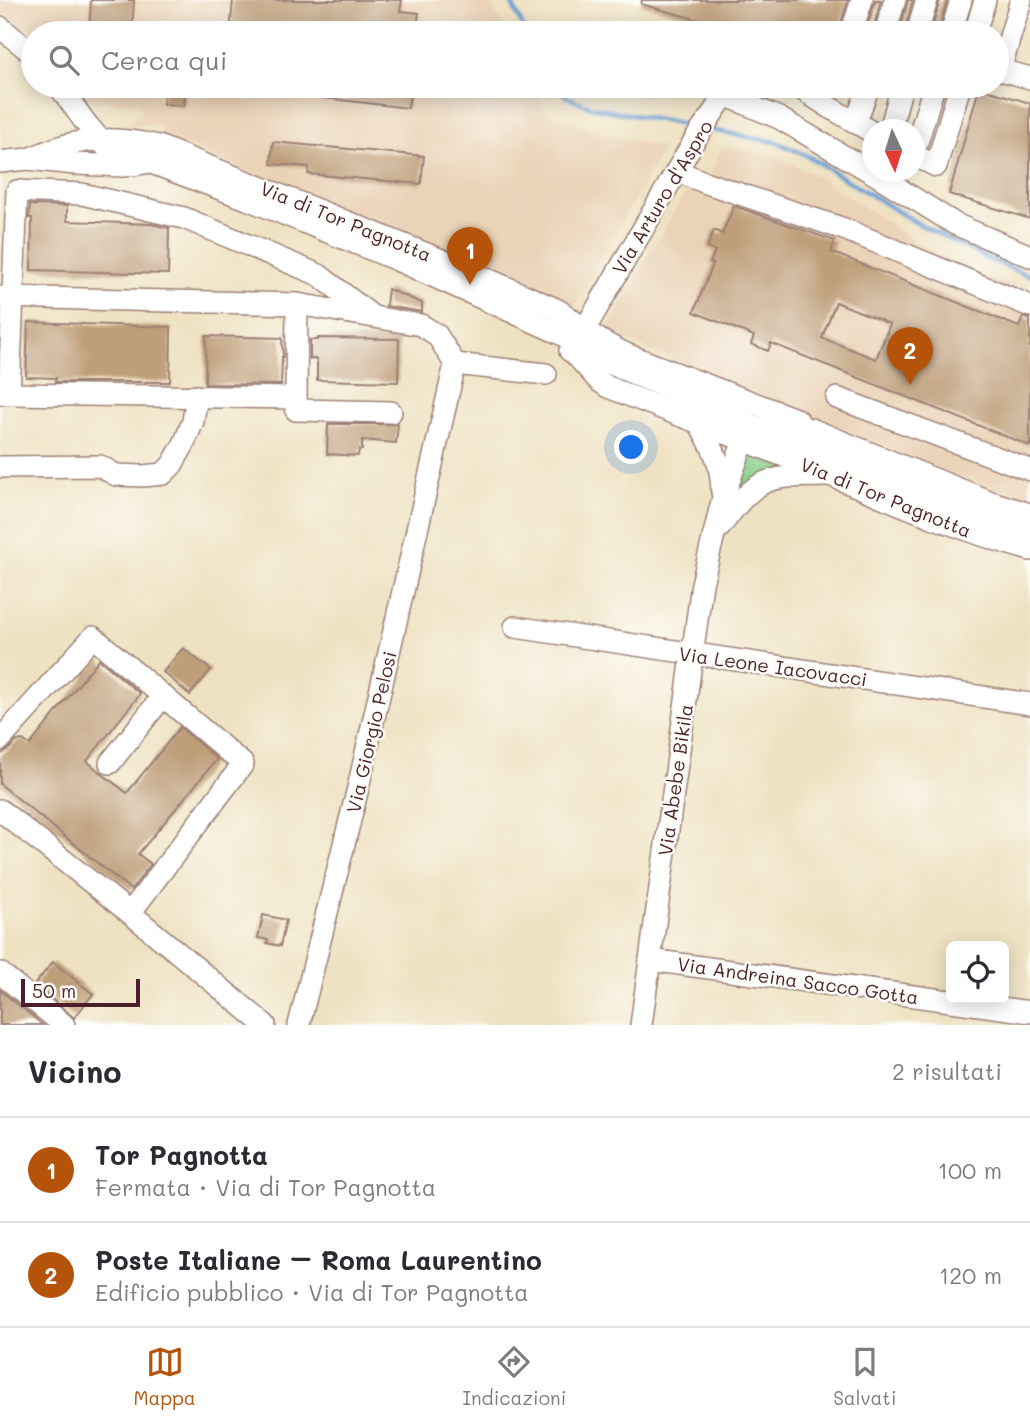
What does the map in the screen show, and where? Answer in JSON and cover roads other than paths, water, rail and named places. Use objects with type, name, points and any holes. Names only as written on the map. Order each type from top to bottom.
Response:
[{"type":"street","points":[[855,21],[862,0]]},
{"type":"street","points":[[889,21],[895,0]]},
{"type":"street","points":[[921,21],[927,0]]},
{"type":"street","points":[[955,21],[961,0]]},
{"type":"street","points":[[979,21],[985,0]]},
{"type":"street","points":[[1009,37],[1021,0]]},
{"type":"street","points":[[0,27],[21,44]]},
{"type":"street","points":[[1009,73],[1030,78]]},
{"type":"street","points":[[68,98],[123,166]]},
{"type":"street","name":"Via Arturo d'Aspro","points":[[578,342],[696,138],[723,98]]},
{"type":"street","points":[[732,98],[779,118],[955,224],[1030,256]]},
{"type":"street","points":[[815,98],[862,126]]},
{"type":"street","points":[[828,107],[831,98]]},
{"type":"street","points":[[865,119],[868,98]]},
{"type":"street","points":[[893,119],[899,98]]},
{"type":"street","points":[[925,119],[931,98]]},
{"type":"street","points":[[925,160],[936,166],[956,98]]},
{"type":"street","name":"Via di Tor Pagnotta","points":[[28,159],[69,144],[100,140],[122,139],[158,146],[469,271],[556,309],[568,316],[578,342],[599,381],[608,387],[699,423],[752,434],[1030,531]]},
{"type":"street","name":"Via di Tor Pagnotta","points":[[100,140],[125,153],[397,260],[561,334],[578,342],[591,355],[830,475],[914,510],[1030,550]]},
{"type":"street","name":"Via di Tor Pagnotta","points":[[0,162],[28,159],[123,166],[150,162]]},
{"type":"street","name":"Via di Tor Pagnotta","points":[[123,166],[202,192],[348,250],[488,312],[578,342],[603,343],[626,355],[802,421],[811,429]]},
{"type":"street","points":[[677,171],[844,229],[1030,306]]},
{"type":"street","points":[[296,398],[5,393],[8,191],[82,194],[184,218],[319,275],[372,317]]},
{"type":"street","points":[[6,297],[297,304],[421,325],[437,335],[455,363],[546,374]]},
{"type":"street","points":[[297,304],[296,410],[391,412]]},
{"type":"street","name":"Via Giorgio Pelosi","points":[[299,1025],[358,788],[455,363]]},
{"type":"street","points":[[0,467],[100,466],[116,475],[163,474],[172,465],[184,444],[193,421],[197,396]]},
{"type":"street","points":[[838,398],[1030,470]]},
{"type":"street","name":"Via Abebe Bikila","points":[[699,423],[718,460],[722,501]]},
{"type":"street","name":"Via di Tor Pagnotta","points":[[752,434],[768,425],[785,424],[811,429],[991,502],[1030,514]]},
{"type":"street","name":"Via Abebe Bikila","points":[[641,1025],[702,584],[722,501],[752,434]]},
{"type":"street","name":"Via Abebe Bikila","points":[[713,536],[740,501],[759,485],[784,478],[830,475]]},
{"type":"street","name":"Via Leone Iacovacci","points":[[515,627],[1030,704]]},
{"type":"street","points":[[0,740],[93,637],[243,764],[130,913]]},
{"type":"street","points":[[110,763],[163,696]]},
{"type":"street","points":[[0,810],[265,1025]]},
{"type":"street","name":"Via Andreina Sacco Gotta","points":[[650,960],[1030,1012]]},
{"type":"street","points":[[0,973],[64,1025]]},
{"type":"waterway","points":[[510,0],[520,21]]},
{"type":"waterway","points":[[569,98],[591,107],[696,127]]},
{"type":"waterway","points":[[711,130],[776,142],[806,155],[915,222],[986,258],[1030,276]]},
{"type":"place","name":"Tor Pagnotta","points":[[470,285]]},
{"type":"place","name":"Poste Italiane – Roma Laurentino","points":[[910,385]]}]
